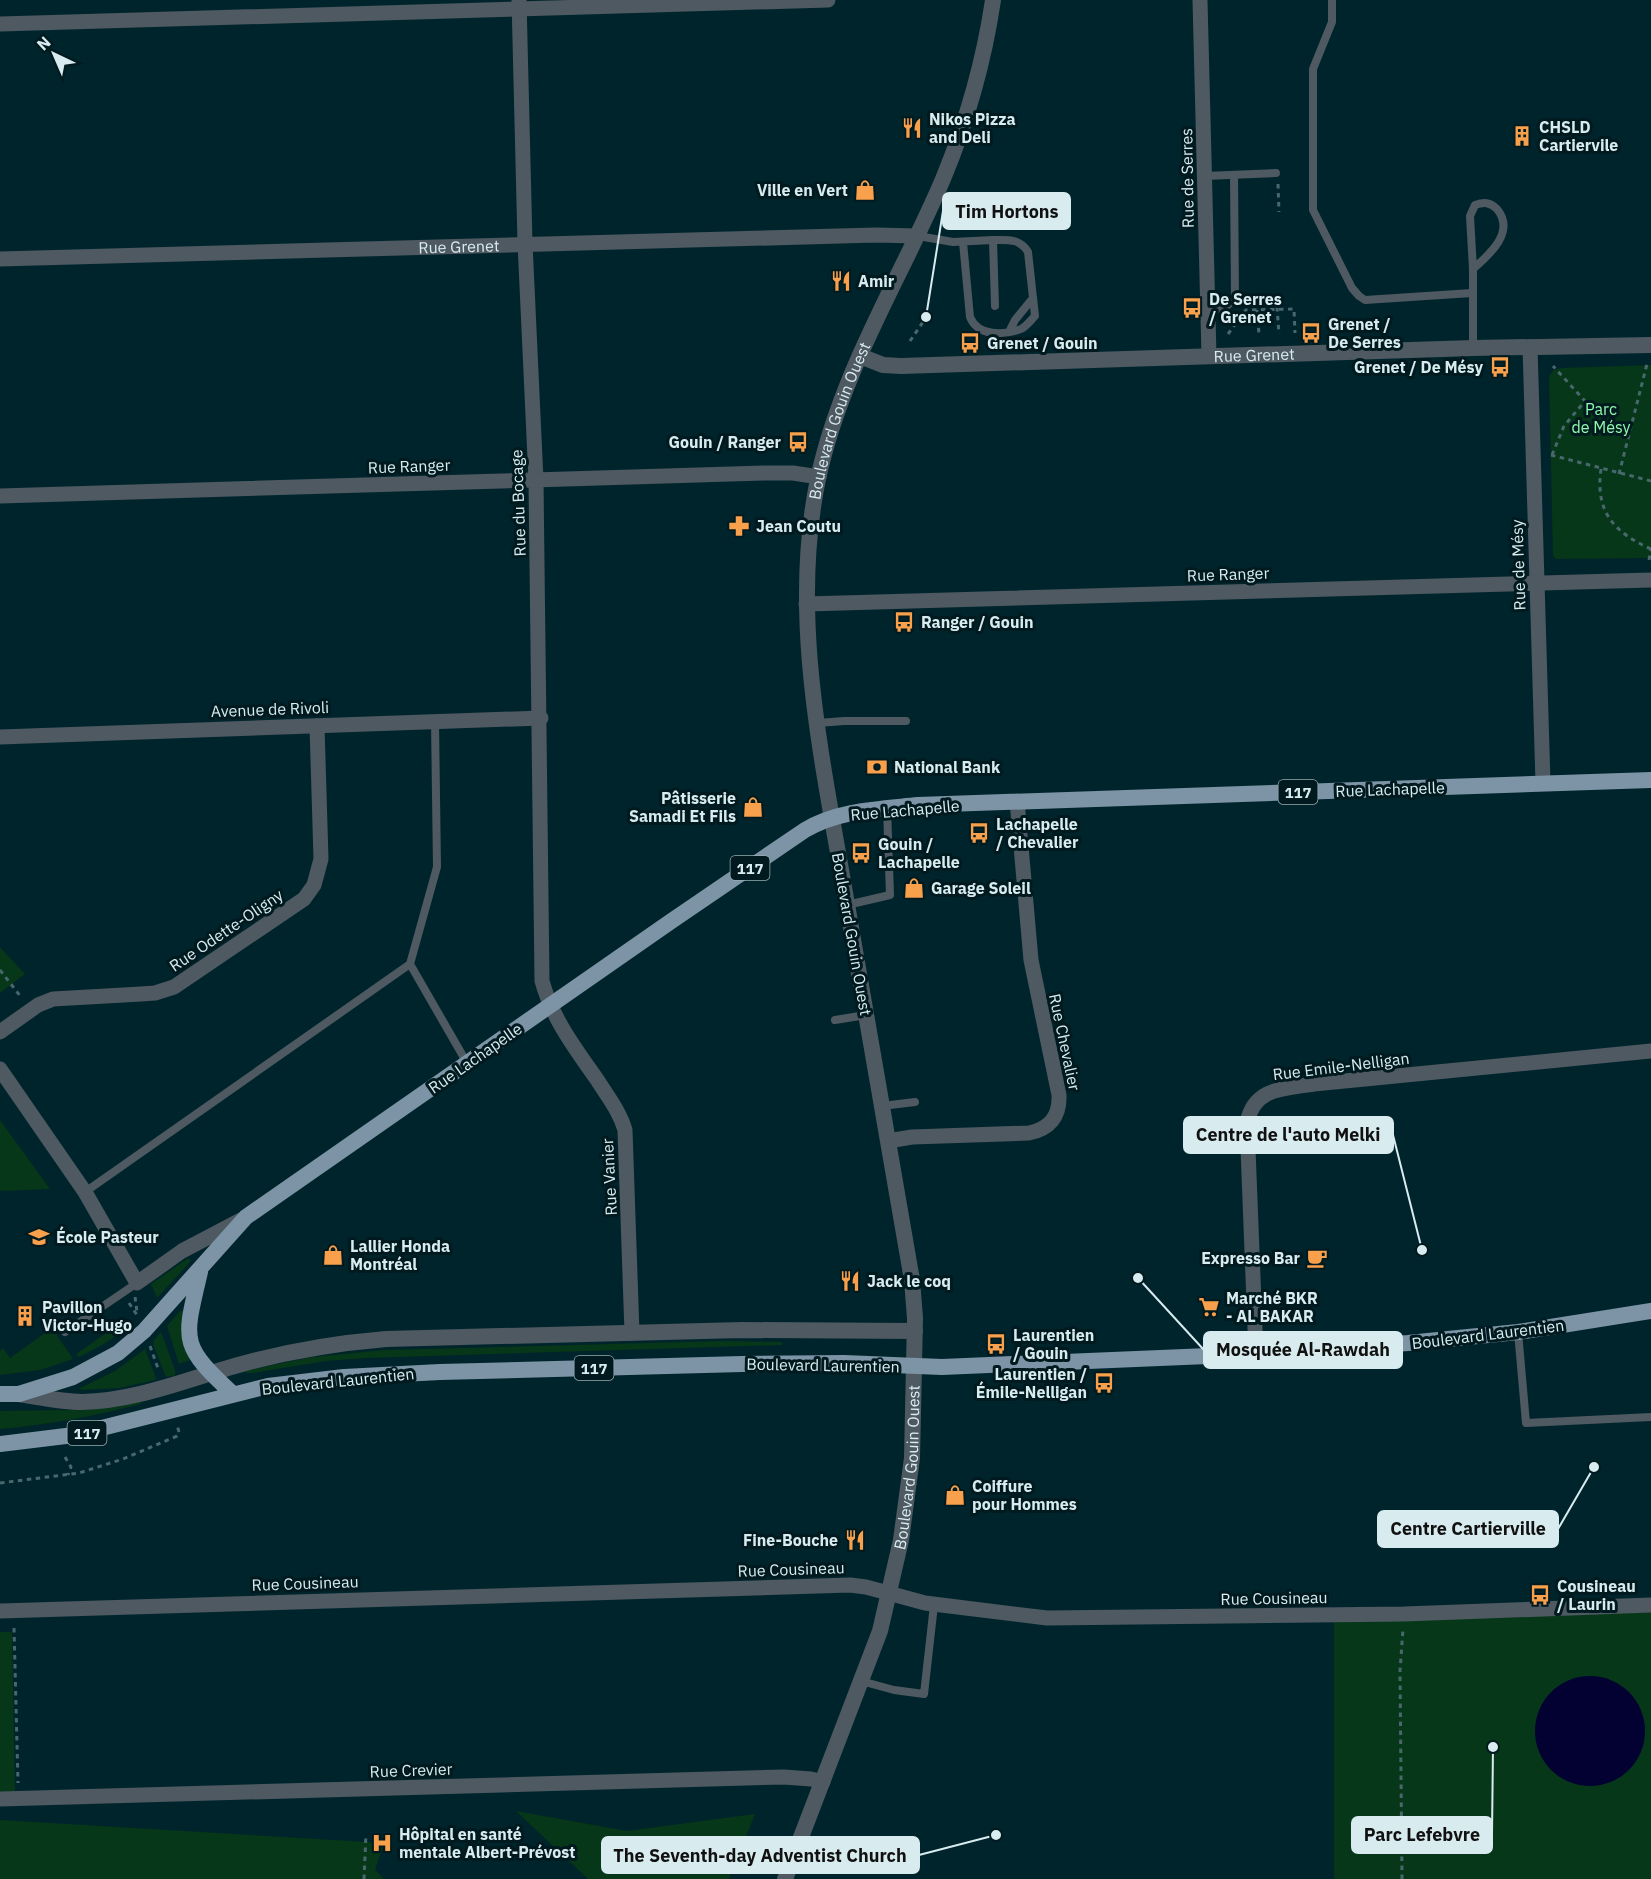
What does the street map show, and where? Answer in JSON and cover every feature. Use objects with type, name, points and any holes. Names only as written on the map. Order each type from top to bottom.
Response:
[{"type":"main road","name":"Rue Lachapelle","points":[[19,1394],[73,1377],[118,1353],[144,1331],[246,1217],[805,830],[832,818],[887,808],[1017,801],[1651,780]]},
{"type":"main road","points":[[200,1271],[190,1315],[189,1339],[194,1352],[211,1373],[233,1394]]},
{"type":"main road","name":"Boulevard Laurentien","points":[[0,1444],[74,1436],[233,1394],[286,1383],[390,1374],[742,1364],[992,1366],[1256,1354],[1518,1332],[1651,1311]]},
{"type":"main road","name":"Boulevard Laurentien","points":[[0,1394],[19,1394]]},
{"type":"street","points":[[0,24],[519,4],[828,0]]},
{"type":"street","name":"Boulevard Gouin Ouest","points":[[785,1879],[880,1631],[908,1501],[916,1366],[915,1302],[832,818],[818,723],[808,645],[806,604],[808,551],[819,477],[837,411],[860,356],[944,176],[970,106],[983,56],[993,0]]},
{"type":"street","name":"Rue de Serres","points":[[1200,0],[1209,356]]},
{"type":"street","name":"Rue du Bocage","points":[[519,4],[525,243],[536,480],[541,718],[542,981],[550,1005]]},
{"type":"street","name":"Rue Grenet","points":[[0,259],[525,243],[917,236]]},
{"type":"street","name":"Rue Grenet","points":[[860,356],[883,365],[901,366],[1473,348],[1651,345]]},
{"type":"street","name":"Rue de Mésy","points":[[1530,347],[1543,783]]},
{"type":"street","name":"Rue Ranger","points":[[0,496],[764,473],[793,473],[819,477]]},
{"type":"street","name":"Rue Ranger","points":[[806,604],[1651,580]]},
{"type":"street","name":"Avenue de Rivoli","points":[[0,737],[541,718]]},
{"type":"street","name":"Rue Odette-Oligny","points":[[0,1032],[53,999],[155,993],[174,987],[304,899],[314,885],[321,868],[317,726]]},
{"type":"street","name":"Rue Chevalier","points":[[888,1141],[912,1137],[1029,1133],[1045,1129],[1058,1111],[1059,1095],[1031,960],[1017,801]]},
{"type":"street","name":"Rue Vanier","points":[[550,1005],[560,1026],[615,1107],[625,1130],[632,1333]]},
{"type":"street","name":"Rue Emile-Nelligan","points":[[1256,1354],[1247,1123],[1249,1112],[1260,1098],[1276,1090],[1314,1084],[1651,1051]]},
{"type":"street","points":[[0,1069],[85,1192],[136,1289]]},
{"type":"street","name":"Rue Lachapelle","points":[[136,1289],[182,1251],[246,1217]]},
{"type":"street","name":"Boulevard Laurentien","points":[[19,1394],[81,1402],[96,1401],[149,1391],[273,1356],[366,1341],[742,1330],[915,1331]]},
{"type":"street","name":"Rue Cousineau","points":[[0,1611],[850,1585],[934,1605],[1047,1618],[1404,1614],[1651,1605]]},
{"type":"street","name":"Rue Crevier","points":[[0,1799],[784,1777],[823,1782]]},
{"type":"lane","points":[[1332,0],[1332,22],[1313,69],[1313,210],[1352,288],[1365,300],[1472,293]]},
{"type":"lane","points":[[1205,176],[1276,173]]},
{"type":"lane","points":[[1208,310],[1224,309],[1235,298],[1234,175]]},
{"type":"lane","points":[[1473,269],[1496,249],[1503,233],[1504,222],[1500,213],[1492,204],[1483,202],[1475,205],[1470,216],[1473,348]]},
{"type":"lane","points":[[917,236],[963,242],[1017,241],[1026,248],[1030,258],[1035,316],[1023,329],[999,333],[986,331],[974,325],[971,320],[963,242]]},
{"type":"lane","points":[[993,240],[995,306]]},
{"type":"lane","points":[[1010,330],[1033,298]]},
{"type":"lane","points":[[818,723],[906,721]]},
{"type":"lane","points":[[85,1192],[410,964],[437,867],[435,722]]},
{"type":"lane","points":[[847,905],[890,895],[887,808]]},
{"type":"lane","points":[[410,964],[467,1063]]},
{"type":"lane","points":[[835,1020],[866,1015]]},
{"type":"lane","points":[[882,1106],[915,1102]]},
{"type":"lane","points":[[66,1332],[136,1289]]},
{"type":"lane","points":[[1518,1332],[1526,1423],[1651,1417]]},
{"type":"lane","points":[[861,1681],[894,1690],[924,1694],[934,1605]]},
{"type":"path","points":[[1279,199],[1280,212]]},
{"type":"path","points":[[1277,308],[1279,334]]},
{"type":"path","points":[[1228,334],[1246,310],[1277,308],[1294,309],[1295,333]]},
{"type":"path","points":[[1257,310],[1259,334]]},
{"type":"path","points":[[910,340],[922,322]]},
{"type":"path","points":[[1620,474],[1647,364]]},
{"type":"path","points":[[1553,366],[1585,400],[1564,426],[1550,454],[1651,481]]},
{"type":"path","points":[[1600,469],[1600,493],[1609,519],[1625,536],[1651,548],[1648,560]]},
{"type":"path","points":[[0,970],[32,1010]]},
{"type":"path","points":[[127,1302],[138,1316],[136,1289]]},
{"type":"path","points":[[149,1344],[160,1376]]},
{"type":"path","points":[[0,1484],[67,1476],[104,1466],[177,1436],[179,1432],[177,1424]]},
{"type":"path","points":[[65,1457],[71,1467],[67,1476]]},
{"type":"path","points":[[14,1629],[18,1787]]},
{"type":"path","points":[[1402,1631],[1400,1671],[1402,1879]]},
{"type":"path","points":[[364,1879],[366,1834]]},
{"type":"green space","name":"Parc de Mésy","points":[[1651,365],[1651,558],[1556,559],[1553,556],[1549,376],[1554,370],[1561,368]]},
{"type":"green space","points":[[0,947],[25,974],[0,993]]},
{"type":"green space","points":[[0,1120],[50,1189],[0,1191]]},
{"type":"green space","points":[[190,1259],[190,1262],[157,1298],[151,1284]]},
{"type":"green space","points":[[183,1310],[184,1346],[190,1360],[179,1364],[167,1326]]},
{"type":"green space","points":[[125,1320],[127,1324],[111,1339],[79,1357],[76,1354]]},
{"type":"green space","points":[[52,1328],[73,1359],[40,1370],[0,1375],[0,1351],[3,1348],[10,1358]]},
{"type":"green space","points":[[161,1332],[175,1370],[175,1375],[167,1377],[153,1344]]},
{"type":"green space","points":[[723,1341],[782,1342],[782,1345],[367,1358],[326,1361],[252,1373],[245,1371],[312,1357],[384,1350]]},
{"type":"green space","points":[[145,1349],[155,1380],[119,1388],[81,1390],[80,1388],[115,1371]]},
{"type":"green space","points":[[140,1400],[141,1404],[88,1416],[0,1429],[0,1411],[66,1410]]},
{"type":"green space","points":[[1651,1605],[1651,1879],[1334,1879],[1334,1615]]},
{"type":"green space","points":[[0,1632],[12,1632],[15,1793],[0,1794]]},
{"type":"green space","points":[[516,1811],[627,1831],[755,1814],[729,1879],[588,1879]]},
{"type":"green space","points":[[0,1820],[384,1843],[375,1870],[384,1879],[0,1879]]},
{"type":"shaded area","points":[[1590,1676],[1611,1680],[1629,1692],[1641,1710],[1645,1731],[1641,1752],[1629,1770],[1611,1782],[1590,1786],[1569,1782],[1551,1770],[1539,1752],[1535,1731],[1539,1710],[1551,1692],[1569,1680]]},
{"type":"place","name":"Nikos Pizza and Deli","points":[[912,128]]},
{"type":"place","name":"CHSLD Cartiervile","points":[[1522,136]]},
{"type":"place","name":"Ville en Vert","points":[[865,190]]},
{"type":"place","name":"Amir","points":[[841,281]]},
{"type":"place","name":"De Serres / Grenet","points":[[1192,308]]},
{"type":"place","name":"Tim Hortons","points":[[926,317]]},
{"type":"place","name":"Grenet / De Serres","points":[[1311,333]]},
{"type":"place","name":"Grenet / Gouin","points":[[970,343]]},
{"type":"place","name":"Grenet / De Mésy","points":[[1500,367]]},
{"type":"place","name":"Gouin / Ranger","points":[[798,442]]},
{"type":"place","name":"Jean Coutu","points":[[739,526]]},
{"type":"place","name":"Ranger / Gouin","points":[[904,622]]},
{"type":"place","name":"National Bank","points":[[877,767]]},
{"type":"place","name":"Pâtisserie Samadi Et Fils","points":[[753,807]]},
{"type":"place","name":"Lachapelle / Chevalier","points":[[979,833]]},
{"type":"place","name":"Gouin / Lachapelle","points":[[861,853]]},
{"type":"place","name":"Garage Soleil","points":[[914,888]]},
{"type":"place","name":"École Pasteur","points":[[39,1237]]},
{"type":"place","name":"Centre de l'auto Melki","points":[[1422,1250]]},
{"type":"place","name":"Lallier Honda Montréal","points":[[333,1255]]},
{"type":"place","name":"Expresso Bar","points":[[1317,1258]]},
{"type":"place","name":"Mosquée Al-Rawdah","points":[[1138,1278]]},
{"type":"place","name":"Jack le coq","points":[[850,1281]]},
{"type":"place","name":"Marché BKR - AL BAKAR","points":[[1209,1307]]},
{"type":"place","name":"Pavillon Victor-Hugo","points":[[25,1316]]},
{"type":"place","name":"Laurentien / Gouin","points":[[996,1344]]},
{"type":"place","name":"Laurentien / Émile-Nelligan","points":[[1104,1383]]},
{"type":"place","name":"Centre Cartierville","points":[[1594,1467]]},
{"type":"place","name":"Coiffure pour Hommes","points":[[955,1495]]},
{"type":"place","name":"Fine-Bouche","points":[[855,1540]]},
{"type":"place","name":"Cousineau / Laurin","points":[[1540,1595]]},
{"type":"place","name":"Parc Lefebvre","points":[[1493,1747]]},
{"type":"place","name":"The Seventh-day Adventist Church","points":[[996,1835]]},
{"type":"place","name":"Hôpital en santé mentale Albert-Prévost","points":[[382,1843]]}]
